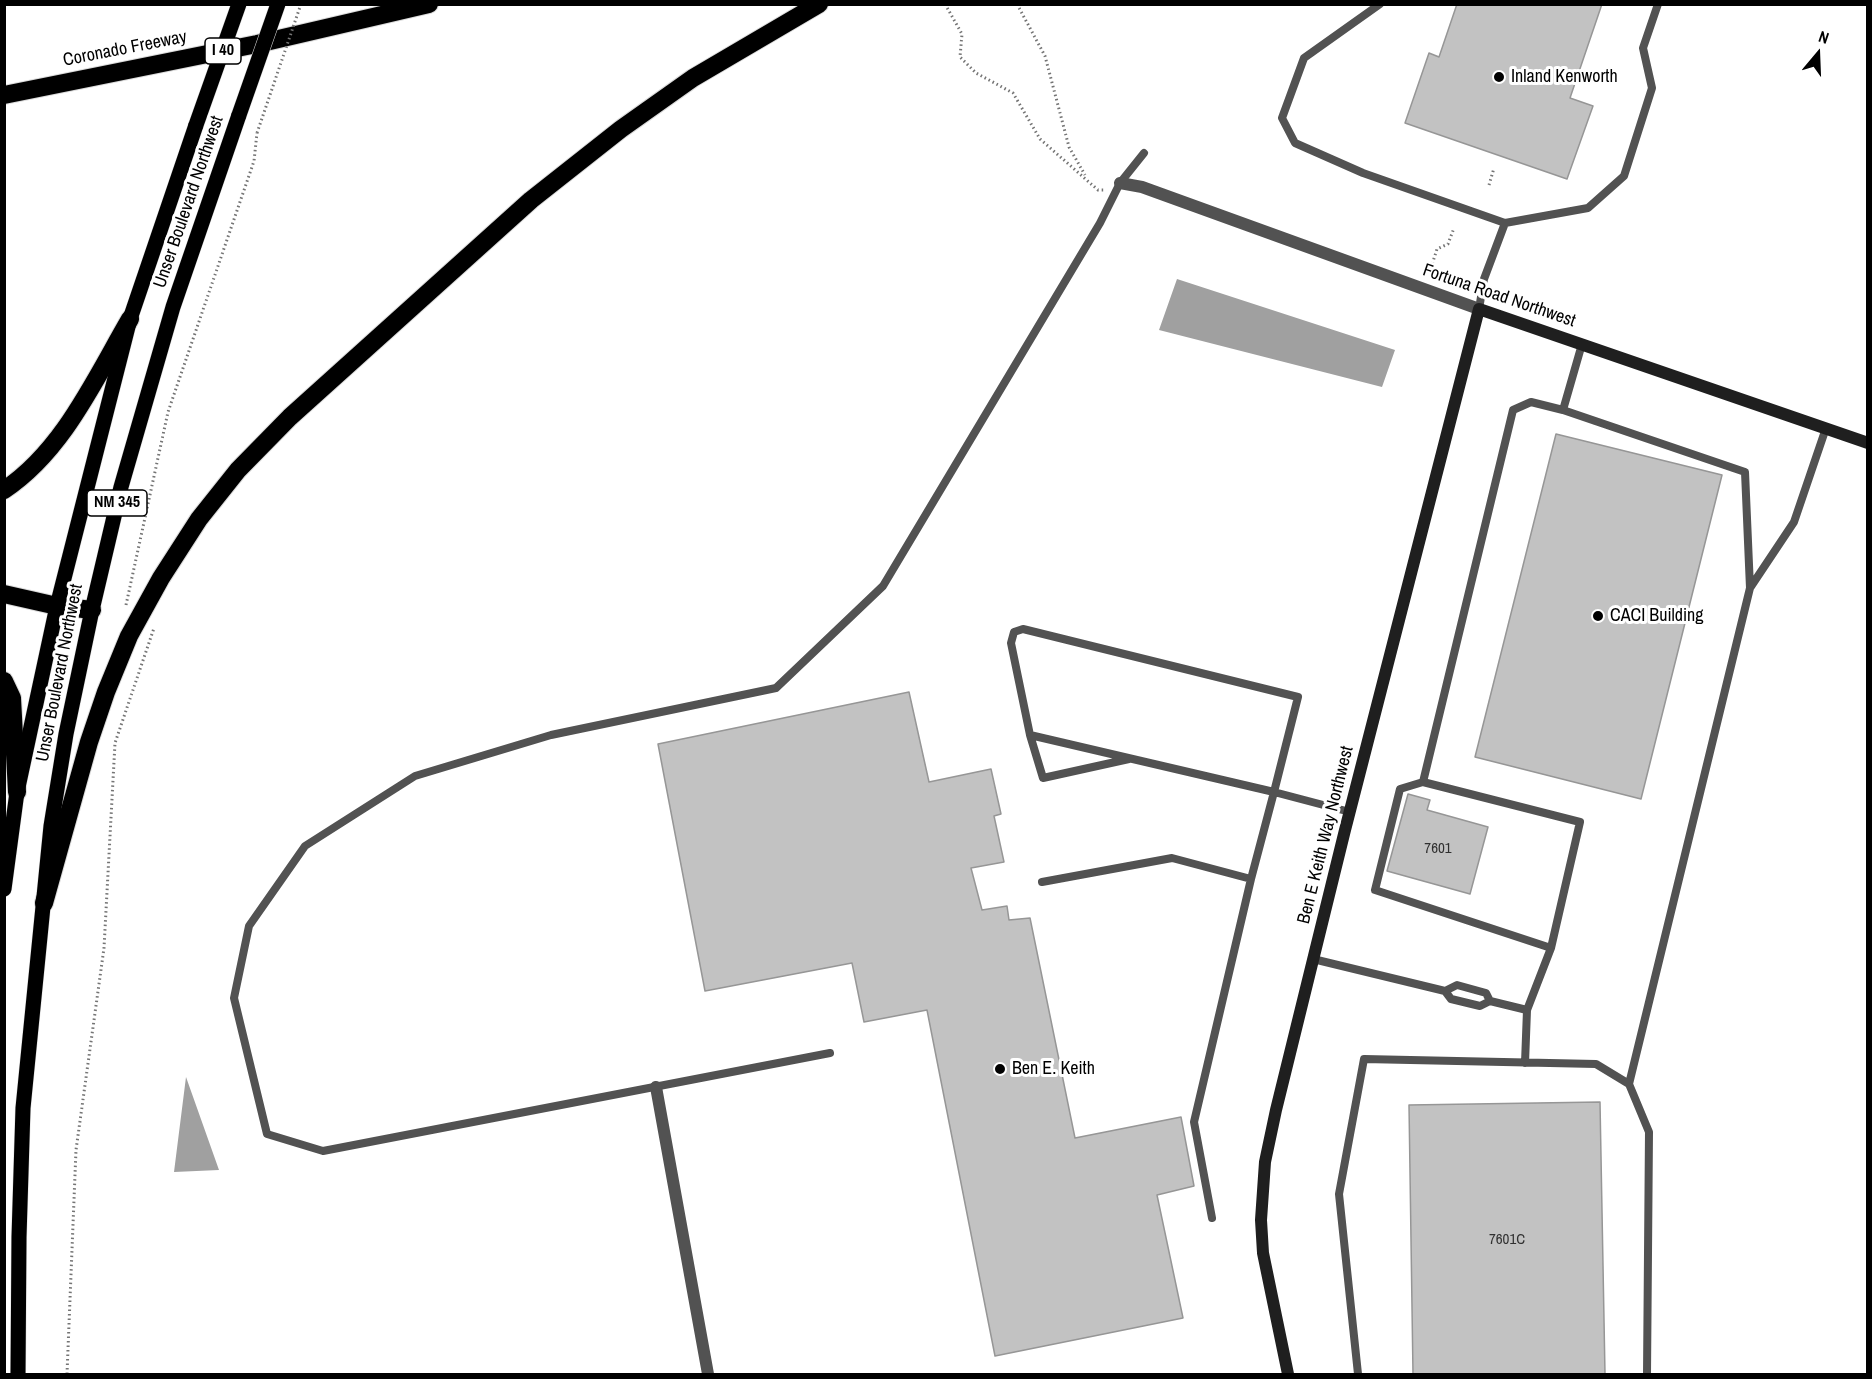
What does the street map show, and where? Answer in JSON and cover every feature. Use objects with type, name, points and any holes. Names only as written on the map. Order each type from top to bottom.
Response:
[{"type":"highway","name":"Coronado Freeway","points":[[8,94],[257,44],[429,4]]},
{"type":"highway","points":[[44,903],[89,742],[129,636],[161,578],[199,519],[238,470],[290,417],[531,201],[621,129],[693,78],[819,4]]},
{"type":"highway","points":[[4,490],[19,481],[45,455],[72,419],[130,320]]},
{"type":"highway","points":[[4,594],[57,606],[92,610]]},
{"type":"highway","points":[[4,681],[12,698],[18,792]]},
{"type":"main road","name":"Unser Boulevard Northwest","points":[[4,889],[18,792],[57,606],[130,320],[239,4]]},
{"type":"main road","name":"Unser Boulevard Northwest","points":[[18,1374],[23,1108],[53,815],[66,734],[121,487],[173,307],[278,4]]},
{"type":"street","name":"Fortuna Road Northwest","points":[[1120,183],[1142,187],[1479,309],[1868,443]]},
{"type":"street","name":"Ben E Keith Way Northwest","points":[[1288,1374],[1263,1252],[1261,1220],[1265,1162],[1313,959],[1479,309]]},
{"type":"street","points":[[656,1087],[708,1374]]},
{"type":"lane","points":[[1380,4],[1304,58],[1282,118],[1295,143],[1363,173],[1505,223],[1588,208],[1624,176],[1652,88],[1643,48],[1658,4]]},
{"type":"lane","points":[[831,1053],[323,1152],[267,1134],[234,998],[249,926],[305,846],[415,776],[551,735],[776,688],[883,586],[1100,223],[1120,183],[1144,153]]},
{"type":"lane","points":[[1479,309],[1484,279],[1505,223]]},
{"type":"lane","points":[[1563,410],[1582,344]]},
{"type":"lane","points":[[1423,782],[1512,410],[1531,402],[1563,410],[1745,472],[1750,588],[1629,1084]]},
{"type":"lane","points":[[1750,588],[1794,522],[1826,428]]},
{"type":"lane","points":[[1131,758],[1043,778],[1030,735],[1011,643],[1014,632],[1023,629],[1298,697],[1251,879],[1194,1122],[1212,1218]]},
{"type":"lane","points":[[1030,735],[1350,812]]},
{"type":"lane","points":[[1525,1063],[1527,1010],[1551,948],[1580,822],[1423,782],[1400,789],[1375,890],[1551,948]]},
{"type":"lane","points":[[1042,882],[1172,858],[1251,879]]},
{"type":"lane","points":[[1313,959],[1445,991],[1451,999],[1473,1005],[1480,1006],[1490,1001],[1527,1010]]},
{"type":"lane","points":[[1445,991],[1457,985],[1486,993],[1490,1001]]},
{"type":"lane","points":[[1358,1374],[1339,1194],[1364,1059],[1596,1064],[1629,1084],[1649,1132],[1647,1374]]},
{"type":"path","points":[[124,610],[168,412],[254,161],[257,134],[301,4]]},
{"type":"path","points":[[945,4],[962,34],[960,57],[976,73],[1013,93],[1040,139],[1088,180],[1069,147],[1045,56],[1017,4]]},
{"type":"path","points":[[1489,185],[1494,168]]},
{"type":"path","points":[[1431,268],[1437,249],[1448,244],[1454,228]]},
{"type":"path","points":[[67,1374],[76,1150],[104,948],[115,743],[154,629],[148,624]]},
{"type":"shaded area","points":[[1177,279],[1395,350],[1382,387],[1159,330]]},
{"type":"shaded area","points":[[186,1077],[219,1170],[174,1172]]},
{"type":"building","name":"Inland Kenworth","points":[[1457,4],[1602,4],[1570,98],[1593,106],[1567,179],[1405,123],[1429,53],[1439,57]]},
{"type":"building","name":"CACI Building","points":[[1556,434],[1722,475],[1641,799],[1475,757]]},
{"type":"building","name":"Ben E. Keith","points":[[909,692],[929,782],[991,769],[1001,814],[994,816],[1004,862],[971,868],[982,910],[1007,906],[1009,920],[1030,918],[1075,1138],[1181,1117],[1194,1186],[1157,1195],[1183,1318],[995,1356],[927,1010],[864,1022],[852,963],[705,991],[658,744]]},
{"type":"building","points":[[1408,794],[1430,800],[1427,810],[1488,827],[1470,894],[1387,871]]},
{"type":"building","points":[[1600,1102],[1605,1374],[1413,1374],[1409,1105]]},
{"type":"place","name":"Inland Kenworth","points":[[1499,77]]},
{"type":"place","name":"CACI Building","points":[[1598,616]]},
{"type":"place","name":"Ben E. Keith","points":[[1000,1069]]}]
